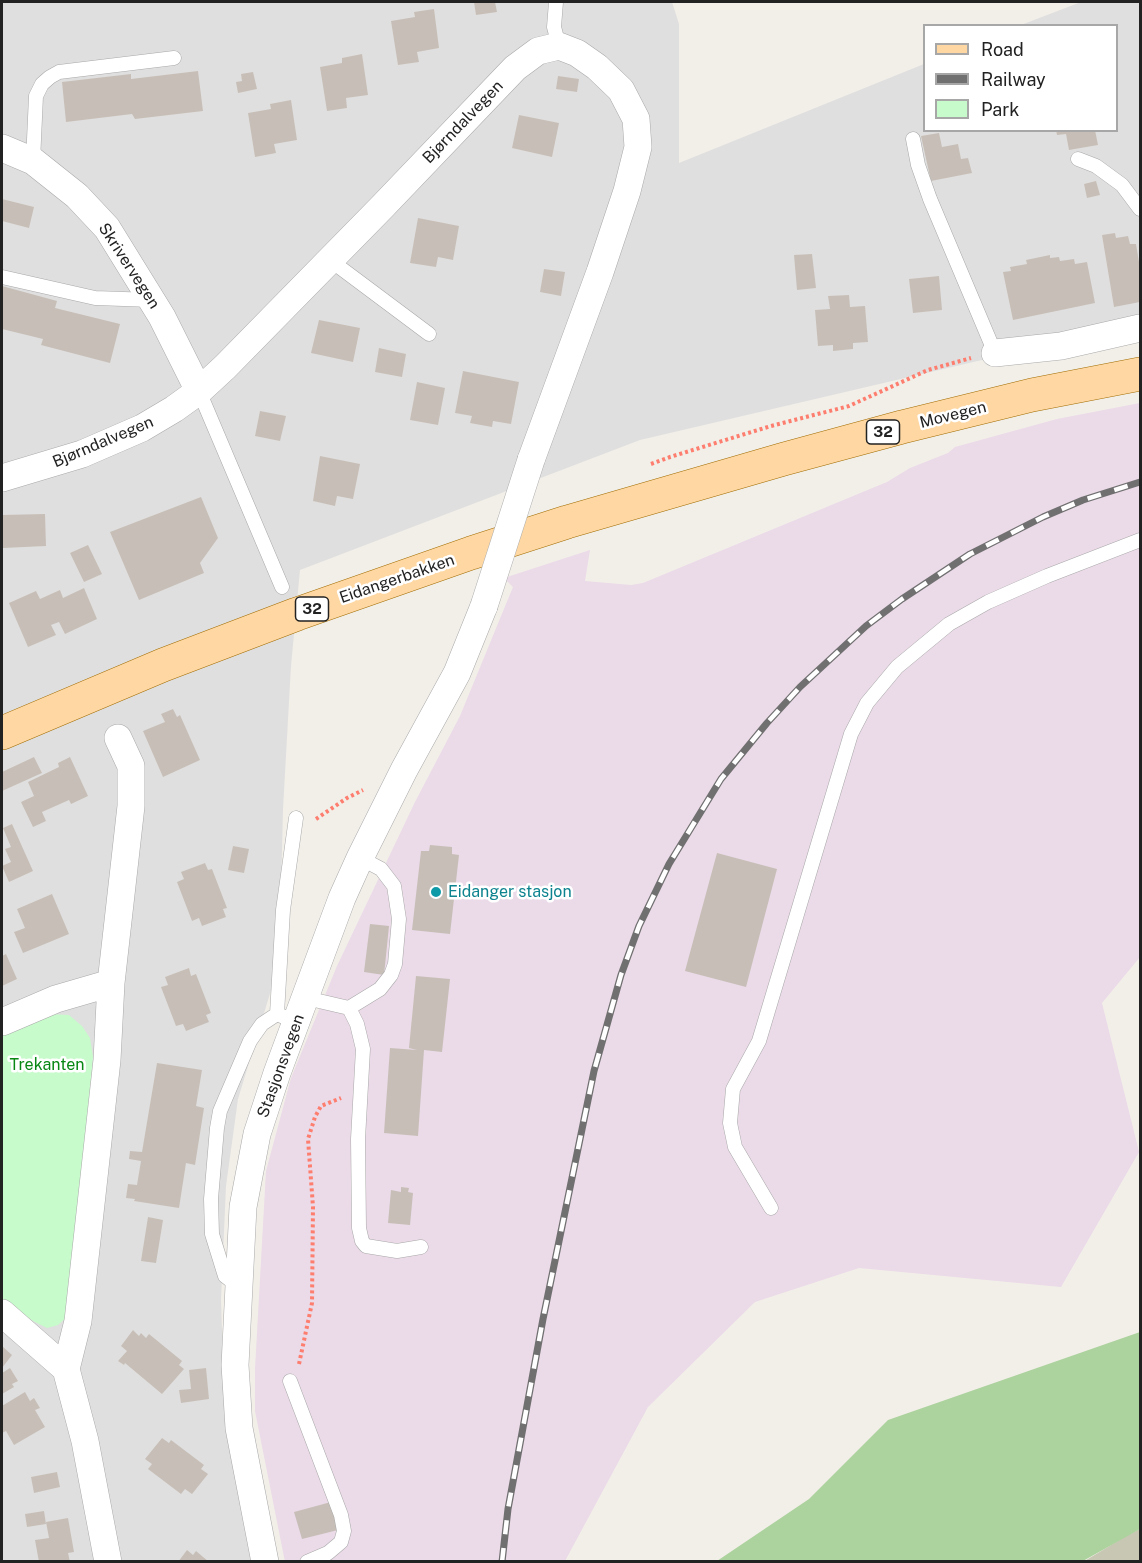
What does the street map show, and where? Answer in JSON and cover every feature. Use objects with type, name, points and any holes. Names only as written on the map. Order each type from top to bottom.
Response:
[{"type":"main road","name":"Movegen","points":[[629,504],[902,427],[1032,395],[1140,374]]},
{"type":"main road","name":"Eidangerbakken","points":[[2,733],[163,665],[297,614],[471,554],[629,504]]},
{"type":"street","name":"Bjørndalvegen","points":[[2,478],[82,454],[142,428],[174,410],[199,391],[330,260],[515,68],[538,51],[559,46]]},
{"type":"street","name":"Stasjonsvegen","points":[[265,1562],[238,1428],[235,1365],[243,1207],[257,1134],[277,1073],[293,1011],[360,858],[404,770],[457,673],[484,606],[531,460],[600,272],[627,191],[638,147],[636,119],[621,90],[597,67],[577,53],[559,46]]},
{"type":"street","name":"Skrivervegen","points":[[2,148],[33,161],[77,195],[107,228],[152,300],[199,391]]},
{"type":"street","points":[[995,353],[1061,346],[1140,328]]},
{"type":"street","points":[[108,1562],[85,1441],[66,1369],[78,1321],[131,806],[131,766],[118,738]]},
{"type":"street","points":[[2,1022],[56,999],[111,983]]},
{"type":"street","points":[[2,1313],[66,1369]]},
{"type":"lane","points":[[556,2],[554,27],[559,46]]},
{"type":"lane","points":[[33,161],[36,96],[42,84],[50,77],[59,72],[174,58]]},
{"type":"lane","points":[[913,139],[918,165],[930,199],[995,353]]},
{"type":"lane","points":[[1078,159],[1096,166],[1122,185],[1140,209]]},
{"type":"lane","points":[[330,260],[429,334]]},
{"type":"lane","points":[[2,277],[95,298],[152,300]]},
{"type":"lane","points":[[199,391],[282,587]]},
{"type":"lane","points":[[771,1208],[735,1147],[730,1123],[734,1089],[759,1041],[851,734],[867,703],[897,668],[949,624],[998,597],[1140,540]]},
{"type":"lane","points":[[293,1011],[283,910],[296,818]]},
{"type":"lane","points":[[238,1286],[225,1276],[212,1234],[211,1199],[220,1111],[250,1041],[262,1024],[293,1011],[349,1008],[380,989],[391,975],[396,964],[399,919],[394,886],[381,869],[360,858]]},
{"type":"lane","points":[[349,1008],[357,1024],[363,1049],[360,1097],[359,1228],[362,1241],[366,1246],[397,1251],[421,1246]]},
{"type":"lane","points":[[290,1381],[341,1515],[344,1531],[341,1542],[328,1553],[307,1562]]},
{"type":"path","points":[[294,833],[347,798],[404,770]]},
{"type":"path","points":[[290,1381],[300,1363],[312,1302],[313,1207],[308,1139],[321,1106],[338,1098],[360,1097]]},
{"type":"shaded area","points":[[2,2],[672,2],[679,24],[679,163],[923,64],[923,132],[1118,132],[1118,24],[1024,24],[1081,2],[1140,2],[1140,323],[640,440],[300,570],[291,666],[283,809],[281,891],[285,944],[238,1099],[226,1186],[221,1300],[224,1390],[255,1561],[2,1562]]},
{"type":"shaded area","points":[[1140,403],[1140,957],[1102,1003],[1139,1152],[1061,1287],[859,1268],[755,1302],[648,1407],[565,1561],[285,1562],[255,1411],[255,1369],[266,1171],[291,1078],[337,966],[415,802],[460,716],[513,587],[504,578],[590,550],[585,581],[631,585],[643,583],[887,482],[910,468],[948,453],[955,447],[1057,419]]},
{"type":"shaded area","points":[[1140,1529],[1140,1561],[1083,1562],[1126,1536]]},
{"type":"green space","name":"Trekanten","points":[[49,1014],[69,1015],[82,1026],[90,1038],[93,1057],[70,1303],[66,1318],[58,1325],[47,1328],[2,1299],[2,1035]]},
{"type":"green space","points":[[1140,1332],[1140,1529],[1083,1561],[717,1561],[809,1499],[888,1420]]},
{"type":"building","points":[[474,2],[495,2],[497,12],[476,15]]},
{"type":"building","points":[[434,9],[439,48],[417,52],[419,62],[398,65],[391,21],[415,17],[414,12]]},
{"type":"building","points":[[362,54],[368,95],[346,98],[347,108],[327,111],[320,67],[342,63],[342,58]]},
{"type":"building","points":[[198,71],[203,111],[135,119],[132,114],[66,122],[62,82],[131,74],[131,79]]},
{"type":"building","points":[[253,72],[257,89],[238,93],[236,82],[242,81],[241,74]]},
{"type":"building","points":[[558,76],[579,79],[577,92],[556,89]]},
{"type":"building","points":[[291,100],[297,140],[274,144],[276,153],[255,157],[248,113],[271,109],[270,104]]},
{"type":"building","points":[[519,115],[559,123],[552,157],[512,148]]},
{"type":"building","points":[[1056,132],[1095,132],[1098,145],[1069,150],[1066,134],[1057,135]]},
{"type":"building","points":[[939,133],[942,147],[958,144],[961,159],[968,158],[972,173],[931,181],[921,136]]},
{"type":"building","points":[[1096,181],[1100,195],[1087,198],[1084,184]]},
{"type":"building","points":[[2,199],[34,207],[29,228],[2,221]]},
{"type":"building","points":[[418,218],[459,226],[453,260],[438,257],[436,267],[410,263]]},
{"type":"building","points":[[1115,233],[1116,238],[1128,236],[1130,244],[1136,244],[1140,268],[1140,302],[1114,307],[1102,235]]},
{"type":"building","points":[[812,254],[816,288],[797,290],[794,255]]},
{"type":"building","points":[[1050,255],[1050,258],[1059,257],[1060,261],[1074,259],[1075,264],[1087,262],[1095,303],[1013,320],[1003,272],[1011,271],[1010,267],[1027,264],[1026,260]]},
{"type":"building","points":[[544,269],[565,272],[561,296],[540,292]]},
{"type":"building","points":[[939,276],[942,310],[913,313],[909,279]]},
{"type":"building","points":[[2,286],[57,301],[55,308],[120,324],[110,363],[41,345],[43,339],[2,329]]},
{"type":"building","points":[[849,295],[850,307],[865,306],[868,342],[853,343],[853,349],[833,351],[833,345],[818,346],[815,310],[830,309],[828,296]]},
{"type":"building","points":[[319,320],[360,328],[353,362],[311,353]]},
{"type":"building","points":[[379,348],[406,354],[402,377],[375,372]]},
{"type":"building","points":[[463,371],[519,382],[511,424],[493,421],[492,427],[470,423],[472,416],[455,413]]},
{"type":"building","points":[[417,382],[445,388],[438,425],[410,420]]},
{"type":"building","points":[[260,411],[286,416],[280,441],[255,436]]},
{"type":"building","points":[[320,456],[360,464],[353,499],[337,496],[335,506],[313,501]]},
{"type":"building","points":[[201,497],[218,538],[200,563],[204,573],[139,600],[110,532]]},
{"type":"building","points":[[45,514],[46,546],[3,548],[2,515]]},
{"type":"building","points":[[88,545],[102,574],[84,582],[70,553]]},
{"type":"building","points":[[84,588],[97,619],[65,634],[59,622],[51,625],[56,635],[28,647],[9,603],[36,591],[40,599],[60,590],[63,598]]},
{"type":"building","points":[[173,709],[177,717],[180,715],[200,760],[163,777],[143,731],[165,722],[161,714]]},
{"type":"building","points":[[34,757],[42,773],[2,791],[2,772]]},
{"type":"building","points":[[70,757],[88,796],[71,804],[69,800],[42,812],[46,821],[33,827],[21,802],[34,796],[28,782],[59,767],[58,763]]},
{"type":"building","points":[[12,824],[33,871],[9,882],[2,866],[11,862],[5,849],[11,847],[3,828]]},
{"type":"building","name":"Eidanger stasjon","points":[[430,845],[452,847],[452,854],[459,855],[450,934],[412,930],[421,851],[429,851]]},
{"type":"building","points":[[233,846],[249,849],[244,873],[228,870]]},
{"type":"building","points":[[717,853],[777,869],[746,987],[685,971]]},
{"type":"building","points":[[205,863],[208,870],[212,869],[227,908],[223,909],[226,917],[202,926],[199,918],[192,921],[177,882],[184,879],[181,872]]},
{"type":"building","points":[[52,894],[69,934],[23,953],[14,932],[25,928],[17,909]]},
{"type":"building","points":[[370,924],[389,926],[384,975],[364,972]]},
{"type":"building","points":[[6,954],[17,979],[2,986],[2,956]]},
{"type":"building","points":[[189,968],[191,976],[196,974],[211,1013],[206,1015],[209,1022],[186,1031],[183,1024],[176,1026],[161,987],[168,985],[165,977]]},
{"type":"building","points":[[416,976],[450,979],[442,1052],[424,1050],[418,1136],[384,1133],[390,1048],[417,1050],[409,1048]]},
{"type":"building","points":[[157,1063],[202,1070],[196,1106],[204,1108],[195,1165],[186,1163],[179,1208],[126,1198],[128,1184],[137,1185],[141,1161],[129,1159],[130,1151],[142,1152]]},
{"type":"building","points":[[401,1187],[409,1188],[408,1192],[413,1193],[410,1225],[388,1223],[391,1190],[401,1192]]},
{"type":"building","points":[[148,1217],[163,1220],[156,1263],[141,1261]]},
{"type":"building","points":[[133,1330],[139,1336],[141,1333],[146,1338],[149,1334],[182,1361],[179,1365],[184,1369],[162,1394],[125,1363],[124,1365],[118,1361],[127,1351],[121,1346]]},
{"type":"building","points":[[2,1346],[12,1355],[2,1368]]},
{"type":"building","points":[[10,1368],[18,1381],[12,1384],[14,1387],[2,1394],[2,1373]]},
{"type":"building","points":[[206,1368],[209,1399],[181,1403],[179,1390],[191,1389],[189,1370]]},
{"type":"building","points":[[25,1392],[30,1401],[34,1398],[40,1408],[35,1410],[45,1427],[14,1445],[6,1431],[2,1433],[2,1406]]},
{"type":"building","points":[[162,1438],[169,1443],[171,1440],[204,1465],[201,1469],[208,1474],[192,1494],[185,1489],[181,1494],[148,1469],[152,1464],[145,1459]]},
{"type":"building","points":[[57,1472],[60,1487],[34,1493],[31,1477]]},
{"type":"building","points":[[331,1502],[338,1530],[302,1539],[294,1512]]},
{"type":"building","points":[[44,1511],[46,1524],[27,1527],[25,1514]]},
{"type":"building","points":[[68,1518],[74,1552],[68,1553],[70,1562],[39,1562],[35,1540],[49,1538],[46,1522]]},
{"type":"building","points":[[187,1550],[193,1555],[196,1551],[209,1562],[178,1562]]},
{"type":"railway","points":[[502,1562],[508,1509],[543,1319],[594,1071],[621,975],[639,926],[669,864],[721,779],[767,723],[800,687],[866,626],[970,554],[1043,517],[1083,500],[1140,482]]},
{"type":"place","name":"Eidanger stasjon","points":[[436,892]]}]
